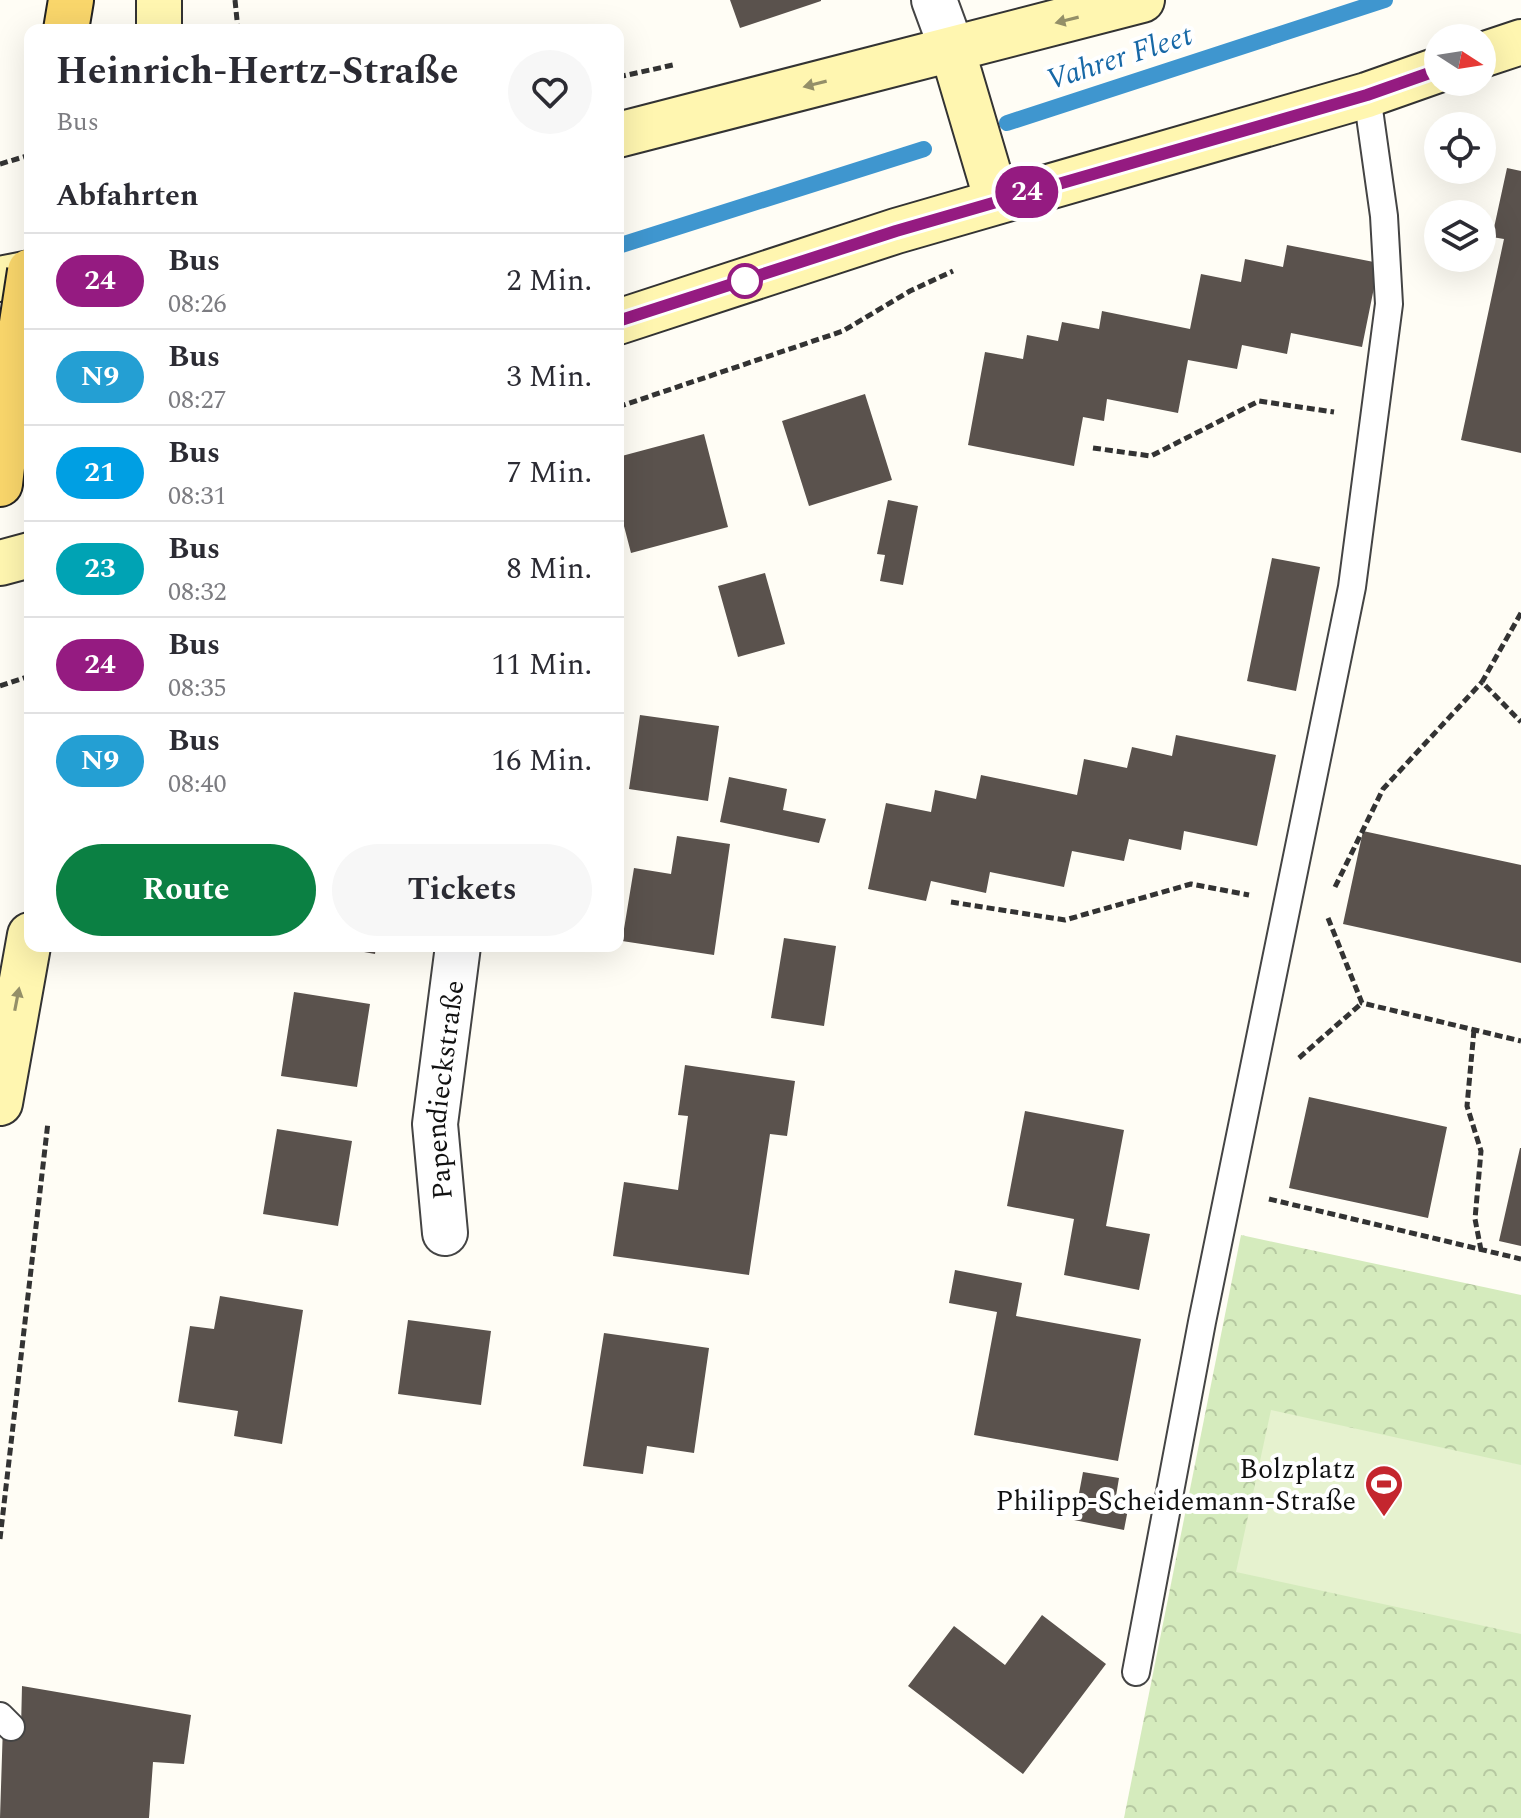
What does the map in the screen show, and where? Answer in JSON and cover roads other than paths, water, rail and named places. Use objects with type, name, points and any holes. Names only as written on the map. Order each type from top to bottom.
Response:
[{"type":"main road","points":[[67,24],[71,0]]},
{"type":"main road","points":[[159,0],[159,24]]},
{"type":"main road","points":[[624,133],[1142,0]]},
{"type":"main road","points":[[1496,50],[1521,42]]},
{"type":"main road","points":[[952,49],[997,201]]},
{"type":"main road","points":[[624,320],[997,201],[1367,95],[1424,75]]},
{"type":"main road","points":[[0,279],[24,273]]},
{"type":"main road","points":[[0,484],[24,311]]},
{"type":"main road","points":[[0,563],[24,557]]},
{"type":"main road","points":[[0,1103],[27,952]]},
{"type":"street","points":[[934,0],[952,49]]},
{"type":"street","name":"Papendieckstraße","points":[[445,1233],[435,1124],[457,952]]},
{"type":"lane","points":[[1136,1672],[1202,1322],[1352,587],[1389,304],[1384,216],[1367,95]]},
{"type":"waterway","name":"Vahrer Fleet","points":[[1007,123],[1385,0]]},
{"type":"waterway","name":"Vahrer Fleet","points":[[624,244],[924,149]]},
{"type":"place","name":"Bolzplatz Philipp-Scheidemann-Straße","points":[[1384,1518]]}]
